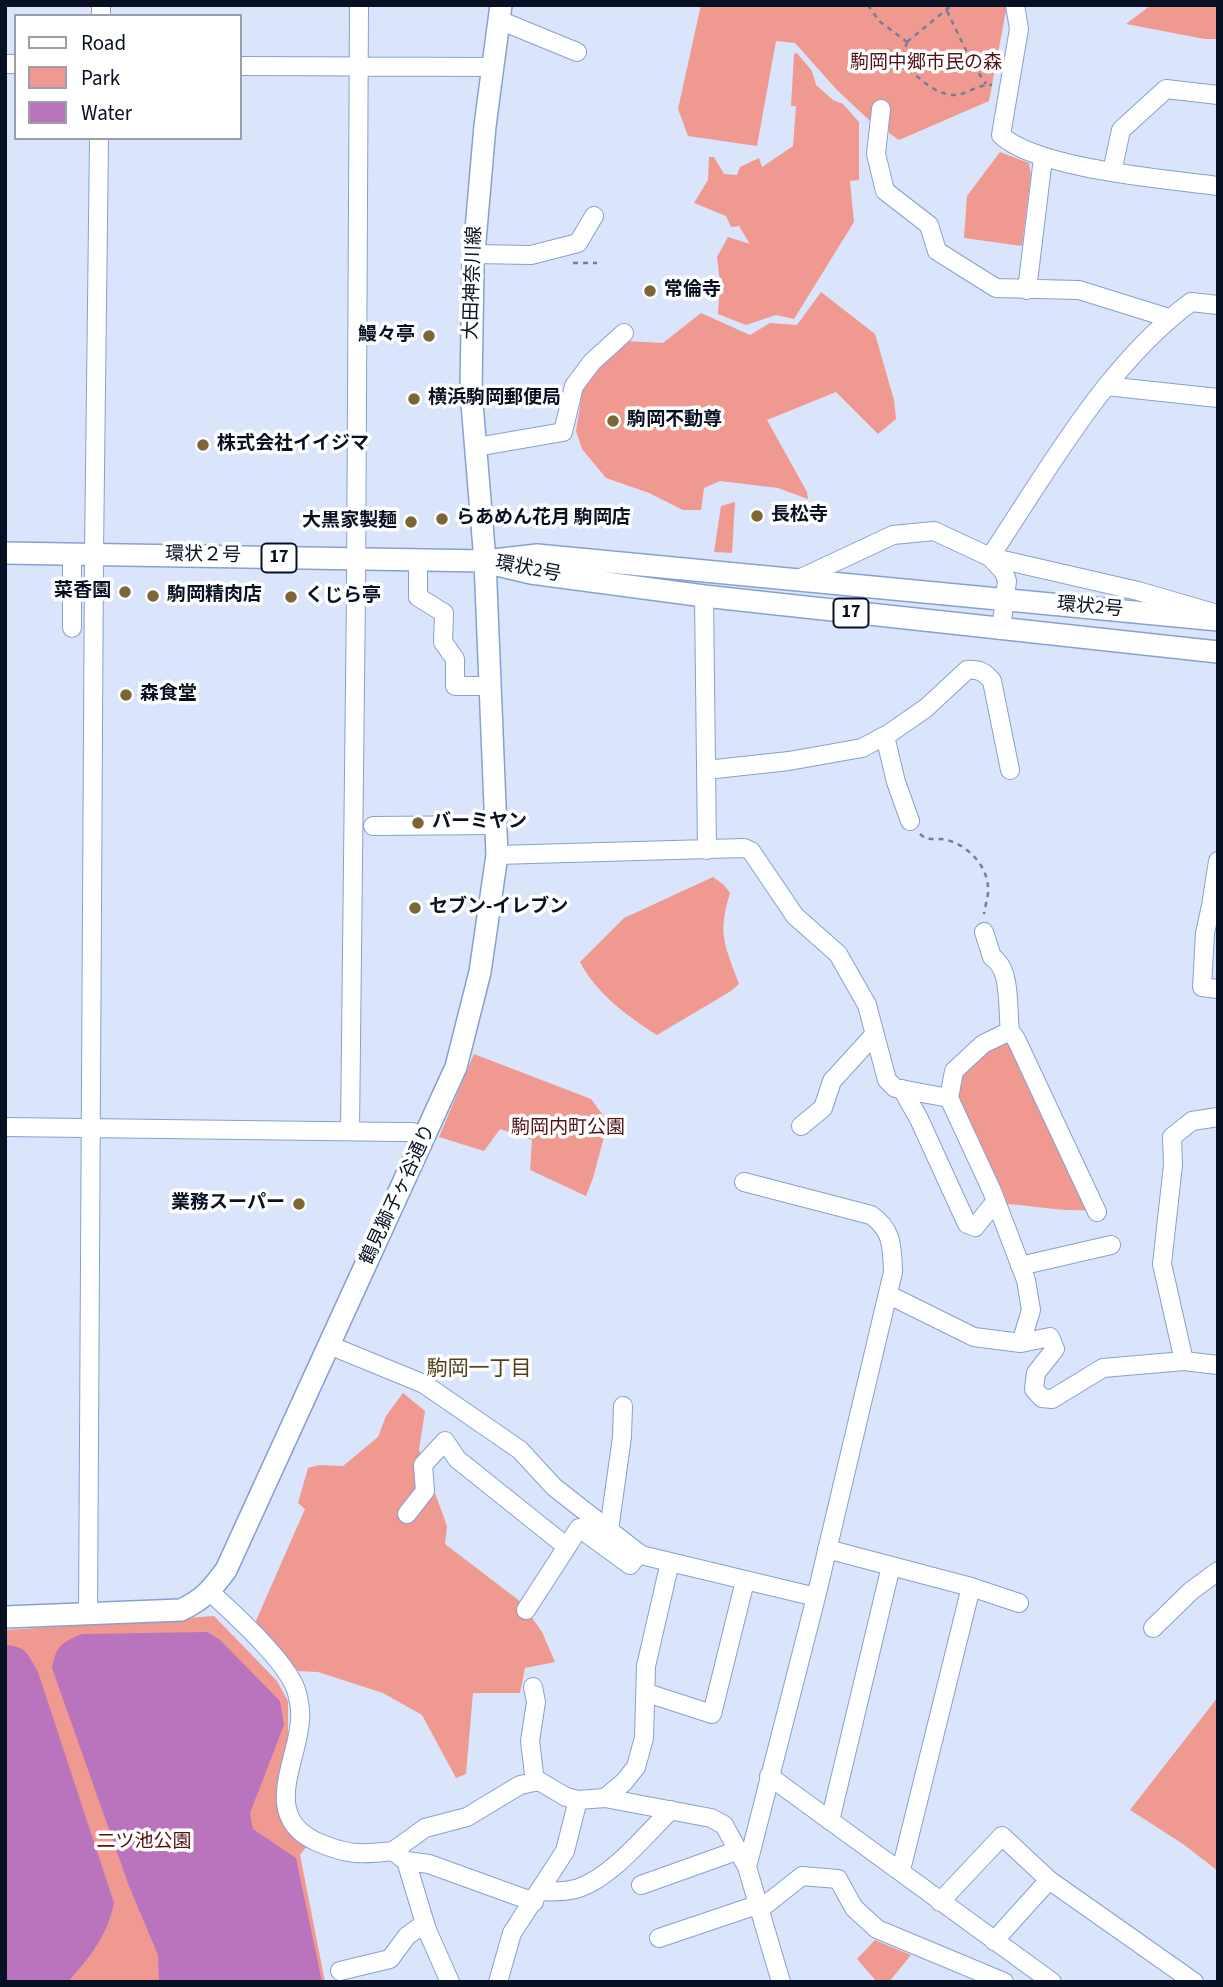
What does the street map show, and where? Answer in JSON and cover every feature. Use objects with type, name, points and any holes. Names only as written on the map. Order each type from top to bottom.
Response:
[{"type":"main road","name":"大田神奈川線","points":[[485,561],[471,391],[474,254],[500,12]]},
{"type":"main road","name":"環状２号","points":[[5,553],[485,561]]},
{"type":"main road","name":"環状2号","points":[[485,561],[537,555],[1218,620]]},
{"type":"main road","name":"環状2号","points":[[485,561],[531,573],[704,596],[1218,652]]},
{"type":"main road","name":"鶴見獅子ヶ谷通り","points":[[5,1617],[181,1610],[201,1601],[210,1592],[226,1570],[426,1137],[456,1067],[480,972],[497,855],[485,561]]},
{"type":"street","points":[[350,1131],[359,5]]},
{"type":"street","points":[[1015,5],[1018,29],[1001,135],[1009,143],[1044,158],[1111,172],[1218,186]]},
{"type":"street","points":[[500,12],[577,52]]},
{"type":"street","points":[[242,66],[493,67]]},
{"type":"street","points":[[1111,172],[1121,130],[1166,89],[1218,95]]},
{"type":"street","points":[[881,110],[876,154],[885,191],[929,225],[937,251],[996,288],[1079,290],[1170,318]]},
{"type":"street","points":[[89,1614],[94,554],[99,140]]},
{"type":"street","points":[[1027,290],[1044,158]]},
{"type":"street","points":[[474,254],[531,255],[578,243],[594,216]]},
{"type":"street","points":[[990,557],[1106,386],[1170,318],[1191,302],[1218,305]]},
{"type":"street","points":[[476,447],[563,432],[574,386],[592,362],[624,333]]},
{"type":"street","points":[[1106,386],[1218,398]]},
{"type":"street","points":[[799,579],[893,535],[934,531],[990,557],[1125,588],[1218,614]]},
{"type":"street","points":[[72,554],[72,628]]},
{"type":"street","points":[[990,557],[1004,572],[1007,581],[1001,630]]},
{"type":"street","points":[[418,560],[418,597],[444,613],[443,642],[454,659],[455,686],[491,686]]},
{"type":"street","points":[[704,596],[707,850]]},
{"type":"street","points":[[706,770],[789,761],[862,747],[885,736],[926,708],[967,670],[985,673],[992,681],[1010,770]]},
{"type":"street","points":[[885,736],[896,782],[915,827]]},
{"type":"street","points":[[373,826],[496,825]]},
{"type":"street","points":[[497,855],[744,848],[751,851],[795,916],[838,954],[867,1005],[887,1080],[895,1088],[949,1098]]},
{"type":"street","points":[[1218,862],[1215,907],[1205,933],[1202,987],[1218,989]]},
{"type":"street","points":[[984,932],[992,957],[1005,972],[1010,1031],[1097,1212]]},
{"type":"street","points":[[1010,1031],[983,1044],[954,1071],[949,1098],[996,1201],[1026,1280],[1031,1310],[1021,1343]]},
{"type":"street","points":[[801,1125],[823,1108],[832,1081],[873,1035]]},
{"type":"street","points":[[902,1089],[919,1119],[967,1224],[975,1227],[996,1201]]},
{"type":"street","points":[[1184,1361],[1162,1264],[1173,1165],[1172,1137],[1192,1121],[1218,1117]]},
{"type":"street","points":[[5,1127],[412,1132],[426,1137]]},
{"type":"street","points":[[744,1182],[870,1215],[882,1223],[892,1240],[889,1295],[747,1867]]},
{"type":"street","points":[[1020,1266],[1111,1245]]},
{"type":"street","points":[[889,1295],[974,1337],[1021,1343],[1050,1337],[1055,1349],[1036,1374],[1034,1389],[1042,1398],[1052,1399],[1104,1368],[1184,1361],[1218,1365]]},
{"type":"street","points":[[330,1345],[424,1384],[520,1450],[554,1487],[639,1553],[816,1597]]},
{"type":"street","points":[[609,1530],[622,1437],[623,1406]]},
{"type":"street","points":[[407,1514],[425,1491],[423,1465],[445,1441],[457,1459],[566,1547]]},
{"type":"street","points":[[526,1610],[579,1528],[630,1565],[639,1553]]},
{"type":"street","points":[[827,1549],[971,1587],[1018,1603]]},
{"type":"street","points":[[605,1798],[636,1768],[644,1738],[646,1666],[670,1562]]},
{"type":"street","points":[[830,1821],[891,1566]]},
{"type":"street","points":[[1153,1628],[1191,1591],[1218,1572]]},
{"type":"street","points":[[647,1693],[712,1714],[745,1581]]},
{"type":"street","points":[[901,1870],[971,1587]]},
{"type":"street","points":[[210,1592],[253,1634],[288,1674],[297,1692],[300,1720],[286,1784],[288,1815],[307,1837],[333,1849],[359,1855],[400,1856],[537,1897],[577,1889],[594,1881],[671,1810]]},
{"type":"street","points":[[533,1687],[536,1702],[530,1741],[535,1782]]},
{"type":"street","points":[[769,1776],[1052,1982]]},
{"type":"street","points":[[400,1856],[425,1828],[467,1817],[520,1784],[539,1781],[566,1797],[578,1800],[605,1798],[711,1818],[724,1825],[747,1867],[781,1982]]},
{"type":"street","points":[[498,1982],[512,1933],[565,1851],[578,1800]]},
{"type":"street","points":[[940,1902],[1002,1836],[1049,1880],[1194,1982]]},
{"type":"street","points":[[640,1885],[739,1850]]},
{"type":"street","points":[[400,1856],[450,1982]]},
{"type":"street","points":[[659,1938],[758,1907],[802,1877],[838,1879],[854,1908],[877,1929],[1004,1982]]},
{"type":"street","points":[[994,1941],[1049,1880]]},
{"type":"street","points":[[340,1971],[390,1959],[407,1936],[425,1923]]},
{"type":"path","points":[[868,5],[879,21],[907,42]]},
{"type":"path","points":[[952,5],[907,42],[902,60],[915,76],[931,88],[957,95],[986,84],[1009,86]]},
{"type":"path","points":[[947,10],[972,63],[986,84]]},
{"type":"path","points":[[915,827],[925,838],[956,843],[977,860],[988,882],[984,913]]},
{"type":"green space","name":"駒岡中郷市民の森","points":[[701,5],[1007,5],[989,101],[899,140],[889,133],[887,110],[869,120],[837,90],[795,43],[776,41],[757,146],[688,136],[678,109]]},
{"type":"green space","points":[[1151,5],[1218,5],[1218,39],[1126,24]]},
{"type":"green space","points":[[797,53],[812,71],[816,85],[833,100],[843,104],[859,122],[859,180],[850,181],[854,222],[794,319],[776,315],[746,325],[718,314],[720,282],[717,257],[728,237],[750,244],[739,226],[731,227],[726,216],[694,203],[708,180],[709,157],[714,157],[724,174],[737,175],[740,167],[759,158],[762,167],[793,146],[796,106],[791,106],[794,54]]},
{"type":"green space","points":[[1000,152],[1029,163],[1031,175],[1022,246],[964,238],[967,196]]},
{"type":"green space","points":[[821,292],[875,334],[894,400],[896,419],[878,434],[836,392],[767,420],[807,492],[808,499],[778,488],[720,481],[704,488],[701,510],[683,510],[649,493],[606,478],[582,449],[576,431],[583,387],[625,341],[663,343],[701,313],[750,335],[770,323],[797,325]]},
{"type":"green space","points":[[735,502],[732,553],[714,552],[721,506]]},
{"type":"green space","points":[[713,877],[730,893],[723,930],[739,984],[657,1035],[614,1003],[595,984],[580,962],[624,918]]},
{"type":"green space","points":[[1007,1039],[1090,1210],[1003,1204],[953,1098],[959,1073],[971,1059]]},
{"type":"green space","name":"駒岡内町公園","points":[[474,1054],[591,1099],[608,1122],[586,1196],[530,1170],[532,1140],[500,1129],[484,1151],[439,1137]]},
{"type":"green space","points":[[403,1393],[425,1411],[419,1449],[447,1526],[445,1544],[521,1602],[542,1632],[555,1662],[525,1668],[520,1693],[473,1693],[466,1774],[456,1778],[422,1715],[383,1693],[318,1672],[298,1671],[255,1623],[305,1509],[298,1503],[308,1468],[319,1465],[343,1466],[378,1437],[386,1416]]},
{"type":"green space","name":"二ツ池公園","points":[[214,1616],[277,1681],[288,1701],[288,1743],[278,1778],[277,1802],[296,1840],[307,1846],[300,1855],[325,1982],[5,1982],[5,1630]]},
{"type":"green space","points":[[1218,1697],[1218,1871],[1183,1844],[1130,1810]]},
{"type":"green space","points":[[875,1940],[911,1955],[889,1982],[877,1982],[857,1959]]},
{"type":"water","points":[[207,1632],[219,1639],[280,1701],[284,1725],[250,1813],[253,1829],[296,1858],[322,1982],[159,1982],[158,1955],[129,1886],[52,1668],[61,1646],[82,1634]]},
{"type":"water","points":[[5,1645],[22,1650],[29,1656],[38,1672],[114,1903],[97,1946],[68,1982],[5,1982]]},
{"type":"place","name":"常倫寺","points":[[650,291]]},
{"type":"place","name":"鰻々亭","points":[[429,336]]},
{"type":"place","name":"横浜駒岡郵便局","points":[[414,399]]},
{"type":"place","name":"駒岡不動尊","points":[[613,421]]},
{"type":"place","name":"株式会社イイジマ","points":[[203,445]]},
{"type":"place","name":"長松寺","points":[[757,516]]},
{"type":"place","name":"らあめん花月 駒岡店","points":[[442,519]]},
{"type":"place","name":"大黒家製麺","points":[[411,522]]},
{"type":"place","name":"菜香園","points":[[125,592]]},
{"type":"place","name":"駒岡精肉店","points":[[153,596]]},
{"type":"place","name":"くじら亭","points":[[291,597]]},
{"type":"place","name":"森食堂","points":[[126,695]]},
{"type":"place","name":"バーミヤン","points":[[418,823]]},
{"type":"place","name":"セブン-イレブン","points":[[415,908]]},
{"type":"place","name":"業務スーパー","points":[[299,1204]]},
{"type":"district","name":"駒岡一丁目","points":[[479,1370]]}]
